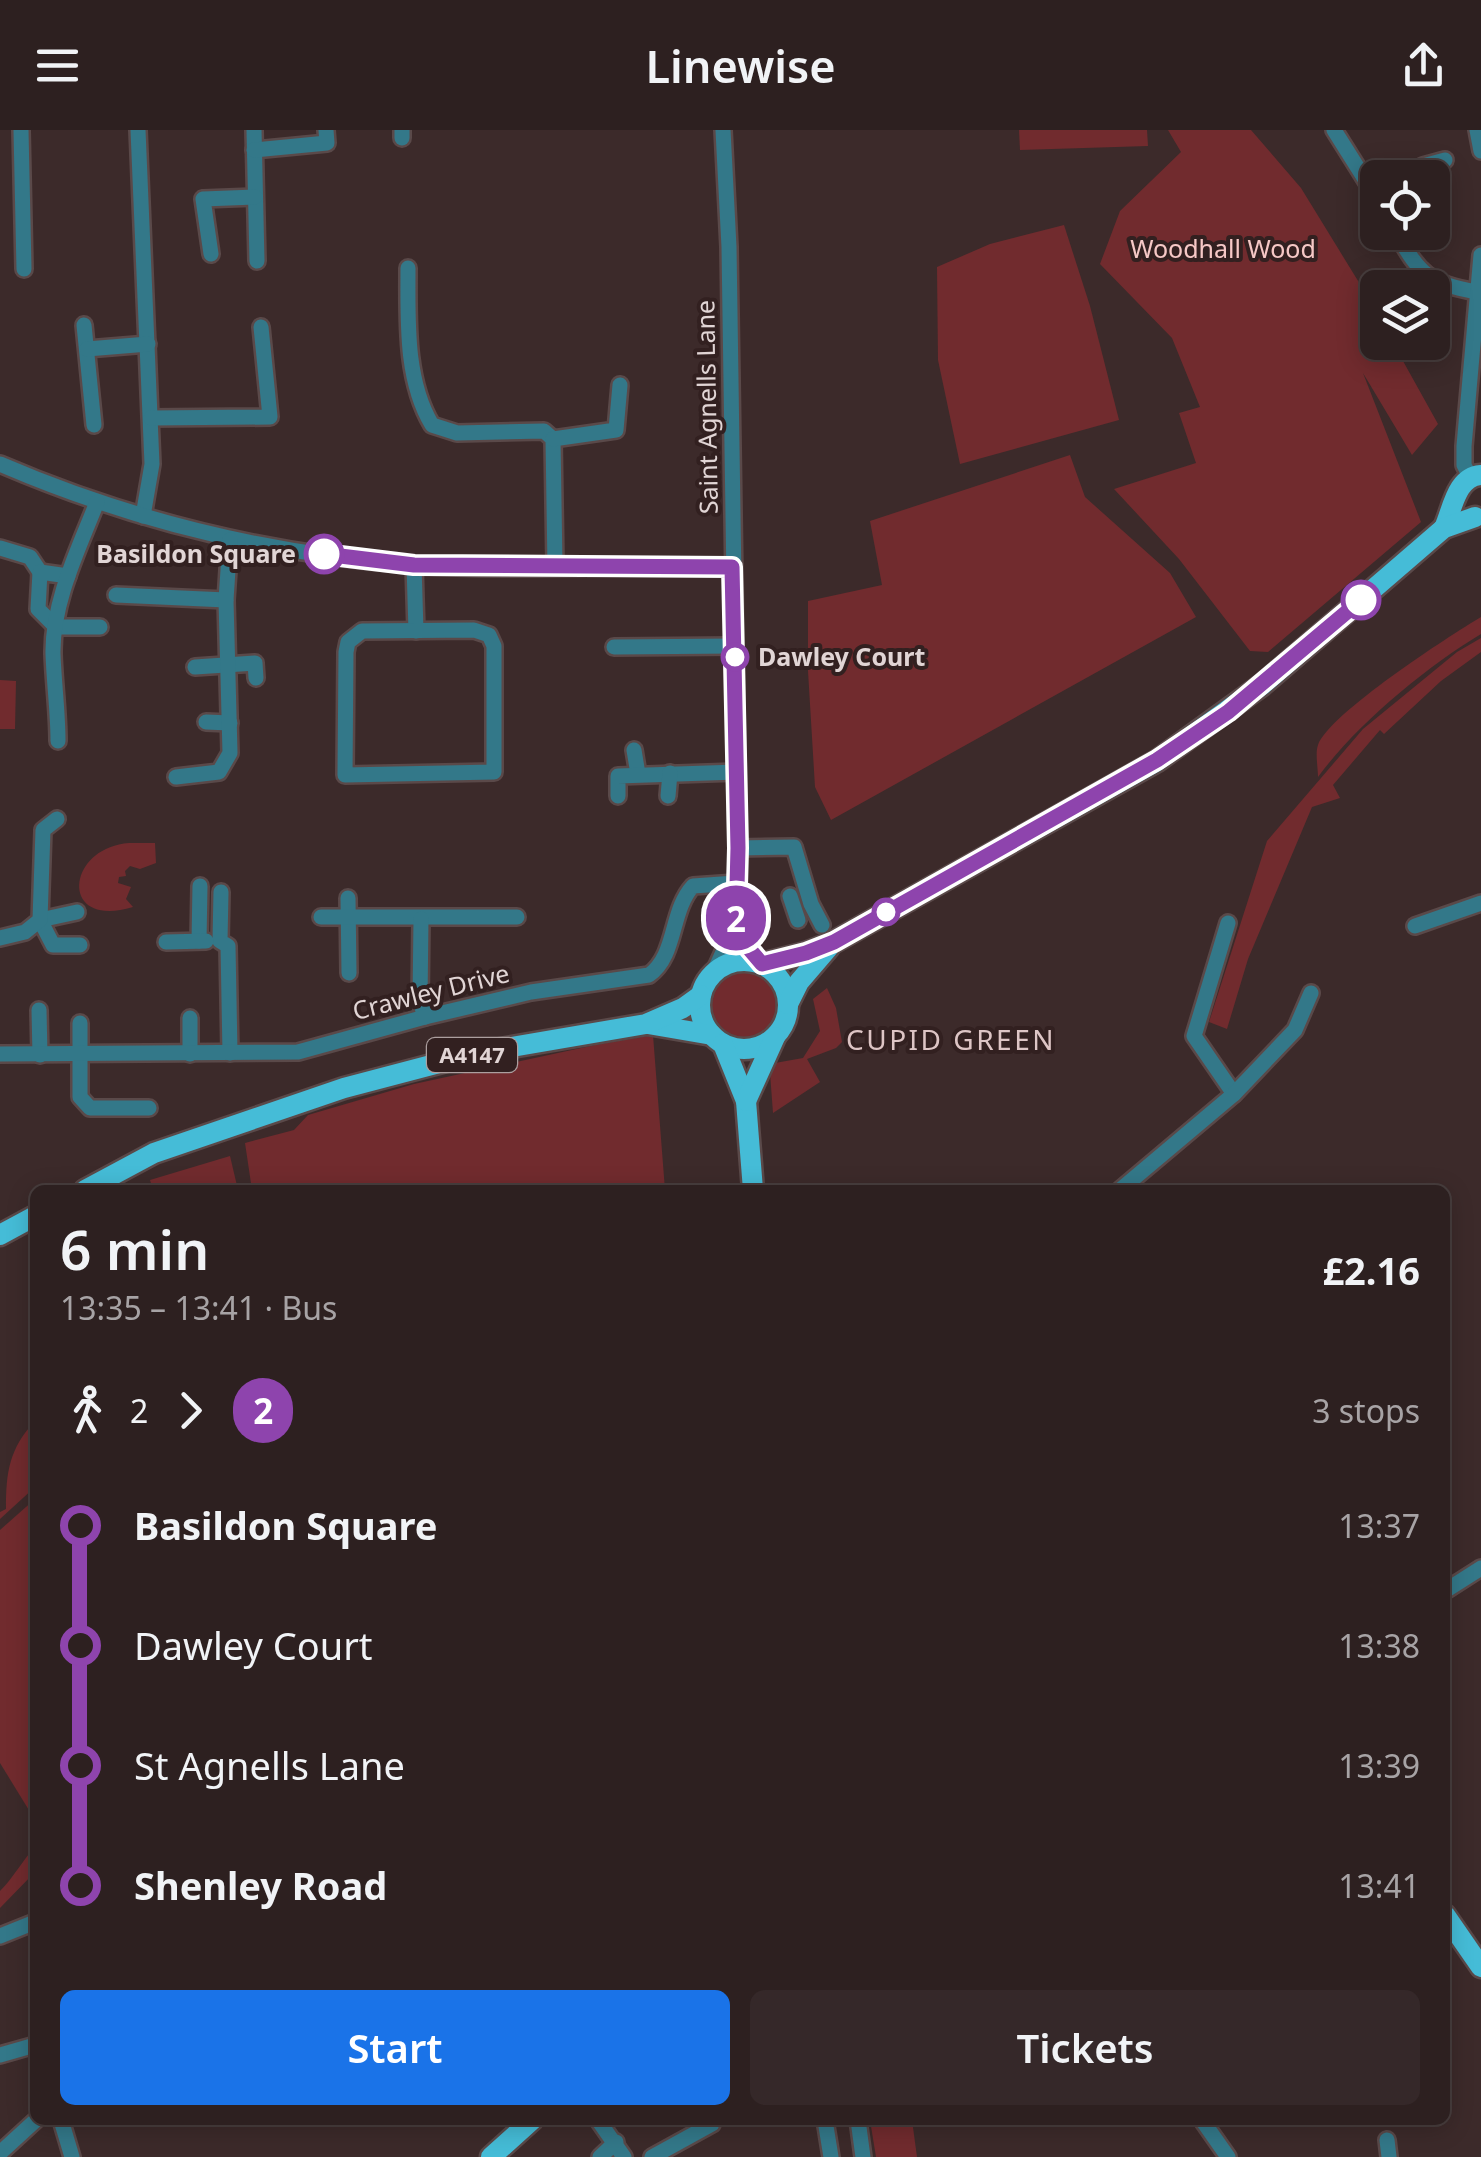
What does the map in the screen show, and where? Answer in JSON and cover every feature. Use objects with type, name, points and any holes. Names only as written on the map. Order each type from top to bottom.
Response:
[{"type":"main road","points":[[1444,528],[1461,485],[1476,476]]},
{"type":"main road","points":[[1458,497],[1462,509],[1478,517]]},
{"type":"main road","points":[[753,1185],[746,1101],[718,1040],[702,1020],[701,995],[714,972],[735,961],[760,963],[806,953],[828,934],[1172,751],[1250,694],[1444,528],[1478,517]]},
{"type":"main road","points":[[788,1004],[828,934]]},
{"type":"main road","points":[[746,1101],[787,1016],[784,984],[760,963]]},
{"type":"main road","name":"A4147","points":[[94,1185],[154,1153],[303,1102],[477,1054],[646,1024],[683,1008],[701,995]]},
{"type":"main road","name":"A4147","points":[[646,1024],[718,1040]]},
{"type":"main road","points":[[718,1040],[750,1048],[775,1036]]},
{"type":"main road","points":[[0,1235],[30,1219]]},
{"type":"main road","points":[[1450,1922],[1481,1967]]},
{"type":"main road","points":[[491,2157],[526,2125]]},
{"type":"street","points":[[21,130],[24,269]]},
{"type":"street","points":[[138,130],[152,464],[143,516]]},
{"type":"street","points":[[254,130],[257,261]]},
{"type":"street","points":[[254,150],[326,142],[326,130]]},
{"type":"street","name":"Saint Agnells Lane","points":[[714,972],[736,924],[738,848],[729,246],[723,130]]},
{"type":"street","points":[[1334,130],[1360,171]]},
{"type":"street","points":[[1477,130],[1481,151]]},
{"type":"street","points":[[211,254],[204,199],[255,198]]},
{"type":"street","points":[[1406,250],[1414,266],[1438,284],[1477,292]]},
{"type":"street","points":[[1476,476],[1464,466],[1464,446],[1476,385],[1481,255]]},
{"type":"street","points":[[408,268],[411,360],[418,403],[432,425],[457,433],[544,431],[553,439],[554,566]]},
{"type":"street","points":[[84,324],[94,425]]},
{"type":"street","points":[[151,418],[270,417],[261,327]]},
{"type":"street","points":[[86,348],[148,344]]},
{"type":"street","points":[[553,439],[616,430],[620,385]]},
{"type":"street","points":[[0,464],[97,502],[230,540],[414,565],[732,567]]},
{"type":"street","points":[[58,741],[52,652],[56,627],[68,576],[97,502]]},
{"type":"street","points":[[176,777],[218,772],[230,754],[226,600],[230,540]]},
{"type":"street","points":[[0,548],[30,557],[40,572],[38,608],[56,627],[100,628]]},
{"type":"street","points":[[414,565],[416,631]]},
{"type":"street","points":[[40,572],[68,576]]},
{"type":"street","points":[[116,596],[226,600]]},
{"type":"street","points":[[474,630],[489,636],[494,646],[494,772],[345,775],[348,642],[362,631],[416,631],[474,630]]},
{"type":"street","points":[[614,646],[735,646]]},
{"type":"street","points":[[195,667],[255,663],[256,678]]},
{"type":"street","points":[[206,722],[230,723]]},
{"type":"street","points":[[634,750],[638,774]]},
{"type":"street","points":[[618,796],[618,776],[736,772]]},
{"type":"street","points":[[668,796],[670,773]]},
{"type":"street","points":[[57,819],[43,830],[40,920],[53,944],[80,945]]},
{"type":"street","points":[[738,848],[794,847],[798,907],[828,934]]},
{"type":"street","name":"Crawley Drive","points":[[0,1054],[298,1052],[531,992],[648,975],[660,967],[682,896],[692,886],[736,883]]},
{"type":"street","points":[[199,941],[200,886]]},
{"type":"street","points":[[220,941],[221,892]]},
{"type":"street","points":[[348,898],[349,973]]},
{"type":"street","points":[[1415,926],[1481,903]]},
{"type":"street","points":[[0,938],[24,932],[40,920],[77,912]]},
{"type":"street","points":[[321,917],[516,917]]},
{"type":"street","points":[[420,919],[420,1001],[425,1017]]},
{"type":"street","points":[[1228,923],[1194,1036],[1234,1094]]},
{"type":"street","points":[[736,924],[760,963]]},
{"type":"street","points":[[166,942],[220,941],[228,946],[230,1053]]},
{"type":"street","points":[[1126,1185],[1234,1094],[1295,1030],[1311,993]]},
{"type":"street","points":[[40,1010],[40,1055]]},
{"type":"street","points":[[190,1018],[190,1054]]},
{"type":"street","points":[[80,1023],[83,1104],[90,1108],[149,1108]]},
{"type":"street","points":[[1450,1588],[1481,1568]]},
{"type":"street","points":[[0,1936],[30,1924]]},
{"type":"street","points":[[0,2055],[30,2046]]},
{"type":"street","points":[[0,2154],[30,2125]]},
{"type":"street","points":[[62,2125],[72,2157]]},
{"type":"street","points":[[600,2157],[620,2150],[602,2125]]},
{"type":"street","points":[[652,2157],[710,2125]]},
{"type":"street","points":[[826,2125],[831,2157]]},
{"type":"street","points":[[859,2125],[862,2157]]},
{"type":"street","points":[[1206,2125],[1228,2157]]},
{"type":"street","points":[[0,2134],[18,2134]]},
{"type":"street","points":[[1387,2140],[1388,2157]]},
{"type":"green space","points":[[1019,130],[1147,130],[1148,146],[1020,150]]},
{"type":"green space","name":"Woodhall Wood","points":[[1168,130],[1251,130],[1301,188],[1360,284],[1360,360],[1402,360],[1438,424],[1412,455],[1363,373],[1421,522],[1268,652],[1250,651],[1179,559],[1114,489],[1196,463],[1179,413],[1200,407],[1172,338],[1100,264],[1120,211],[1181,152]]},
{"type":"green space","points":[[1064,225],[1090,306],[1119,420],[960,464],[938,360],[937,267],[990,244]]},
{"type":"green space","points":[[1070,455],[1085,497],[1170,573],[1196,617],[831,820],[815,787],[808,601],[882,585],[870,521]]},
{"type":"green space","points":[[1481,617],[1481,634],[1393,698],[1318,777],[1318,745],[1327,731],[1392,676]]},
{"type":"green space","points":[[1481,638],[1481,652],[1441,681],[1384,734],[1380,730],[1333,785],[1340,798],[1312,807],[1248,959],[1227,1029],[1209,1022],[1267,841],[1363,729],[1457,652]]},
{"type":"green space","points":[[0,680],[16,681],[15,729],[0,729]]},
{"type":"green space","points":[[155,843],[156,863],[140,869],[130,866],[126,876],[119,877],[118,883],[131,887],[126,899],[133,907],[109,911],[92,907],[82,898],[79,885],[83,872],[92,858],[108,848]]},
{"type":"green space","points":[[743,966],[770,977],[781,1004],[770,1031],[743,1042],[716,1031],[705,1004],[716,977]]},
{"type":"green space","points":[[827,988],[836,1008],[842,1042],[807,1059],[820,1082],[773,1113],[770,1073],[775,1063],[803,1058],[820,1031],[813,999]]},
{"type":"green space","points":[[653,1035],[665,1185],[251,1185],[245,1143],[294,1130],[308,1115],[414,1084]]},
{"type":"green space","points":[[230,1156],[237,1185],[152,1185],[150,1180]]},
{"type":"green space","points":[[30,1427],[30,1492],[0,1519],[0,1512],[6,1509],[8,1472],[14,1451]]},
{"type":"green space","points":[[30,1503],[30,1812],[0,1763],[0,1530]]},
{"type":"green space","points":[[30,1853],[30,1877],[0,1908],[0,1891]]},
{"type":"green space","points":[[871,2125],[913,2125],[917,2157],[876,2157]]},
{"type":"bus line","name":"2","points":[[324,554],[414,565],[732,567],[736,924],[745,944],[762,964],[834,942],[1157,760],[1228,712],[1361,600]]},
{"type":"place","name":"Basildon Square","points":[[324,554]]},
{"type":"place","name":"Dawley Court","points":[[735,657]]},
{"type":"district","name":"CUPID GREEN","points":[[951,1040]]}]
